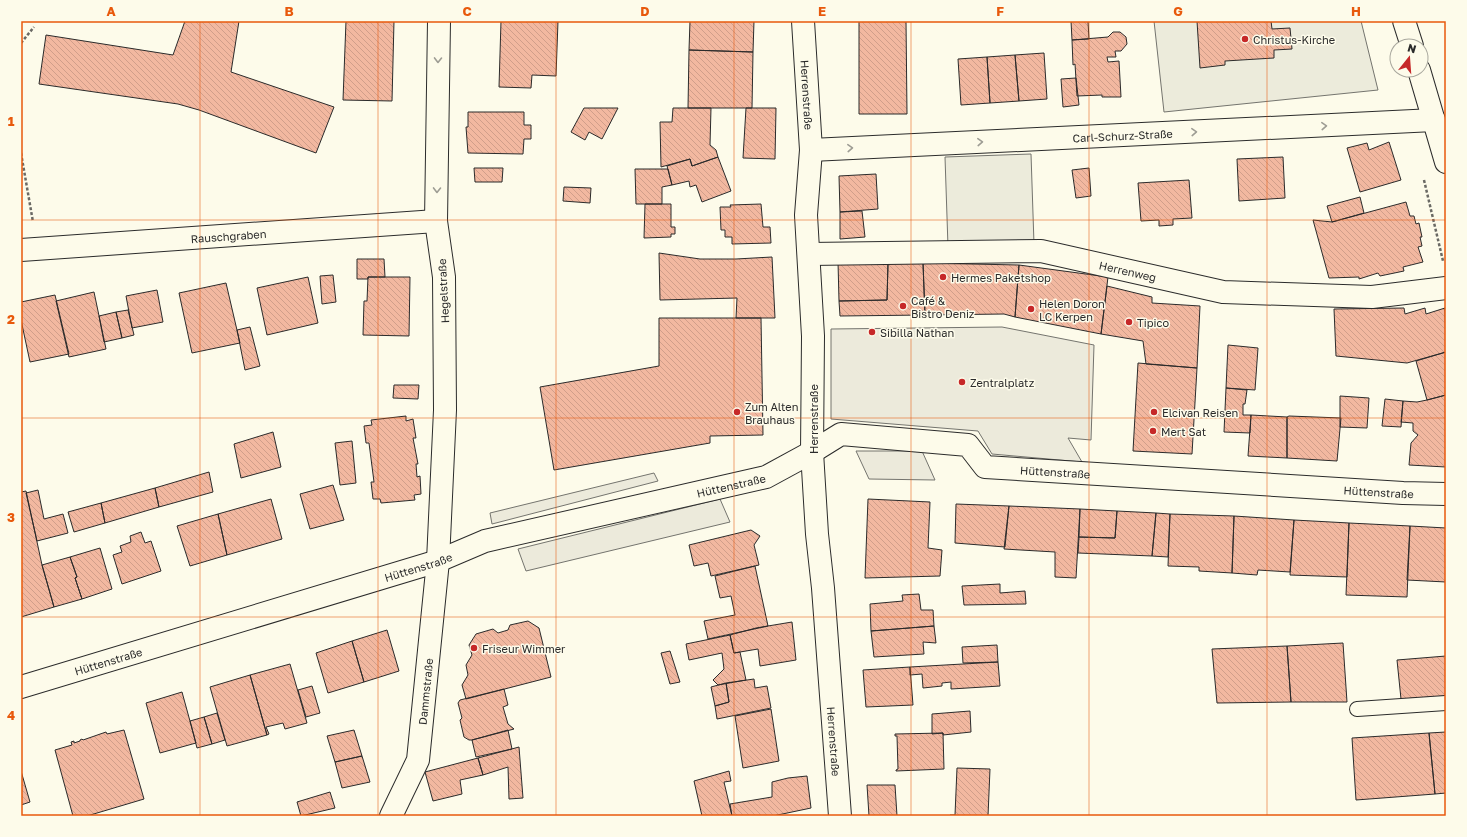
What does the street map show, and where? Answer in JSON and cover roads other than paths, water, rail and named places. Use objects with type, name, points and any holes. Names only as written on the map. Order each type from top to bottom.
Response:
[{"type":"street","name":"Hegelstraße","points":[[438,561],[445,410],[444,277],[436,221],[439,21]]},
{"type":"street","name":"Herrenstraße","points":[[803,21],[811,150],[806,215],[813,336],[812,452],[816,534],[822,588],[840,816]]},
{"type":"street","points":[[1404,21],[1409,38]]},
{"type":"street","points":[[1421,78],[1446,162]]},
{"type":"street","name":"Carl-Schurz-Straße","points":[[811,150],[1434,120]]},
{"type":"street","name":"Rauschgraben","points":[[29,249],[436,221]]},
{"type":"street","name":"Herrenweg","points":[[809,254],[1041,251],[1223,292],[1372,296],[1446,288]]},
{"type":"street","name":"Hüttenstraße","points":[[21,687],[438,561],[485,541],[766,477],[841,434],[968,445],[985,468],[1387,492],[1446,494]]},
{"type":"street","name":"Dammstraße","points":[[392,816],[418,760],[438,561]]},
{"type":"lane","points":[[1357,709],[1446,703]]},
{"type":"place","name":"Christus-Kirche","points":[[1245,39]]},
{"type":"place","name":"Hermes Paketshop","points":[[943,277]]},
{"type":"place","name":"Café & Bistro Deniz","points":[[903,306]]},
{"type":"place","name":"Helen Doron LC Kerpen","points":[[1031,309]]},
{"type":"place","name":"Tipico","points":[[1129,322]]},
{"type":"place","name":"Sibilla Nathan","points":[[872,332]]},
{"type":"place","name":"Zentralplatz","points":[[962,382]]},
{"type":"place","name":"Zum Alten Brauhaus","points":[[737,412]]},
{"type":"place","name":"Elcivan Reisen","points":[[1154,412]]},
{"type":"place","name":"Mert Sat","points":[[1153,431]]},
{"type":"place","name":"Friseur Wimmer","points":[[474,648]]}]
